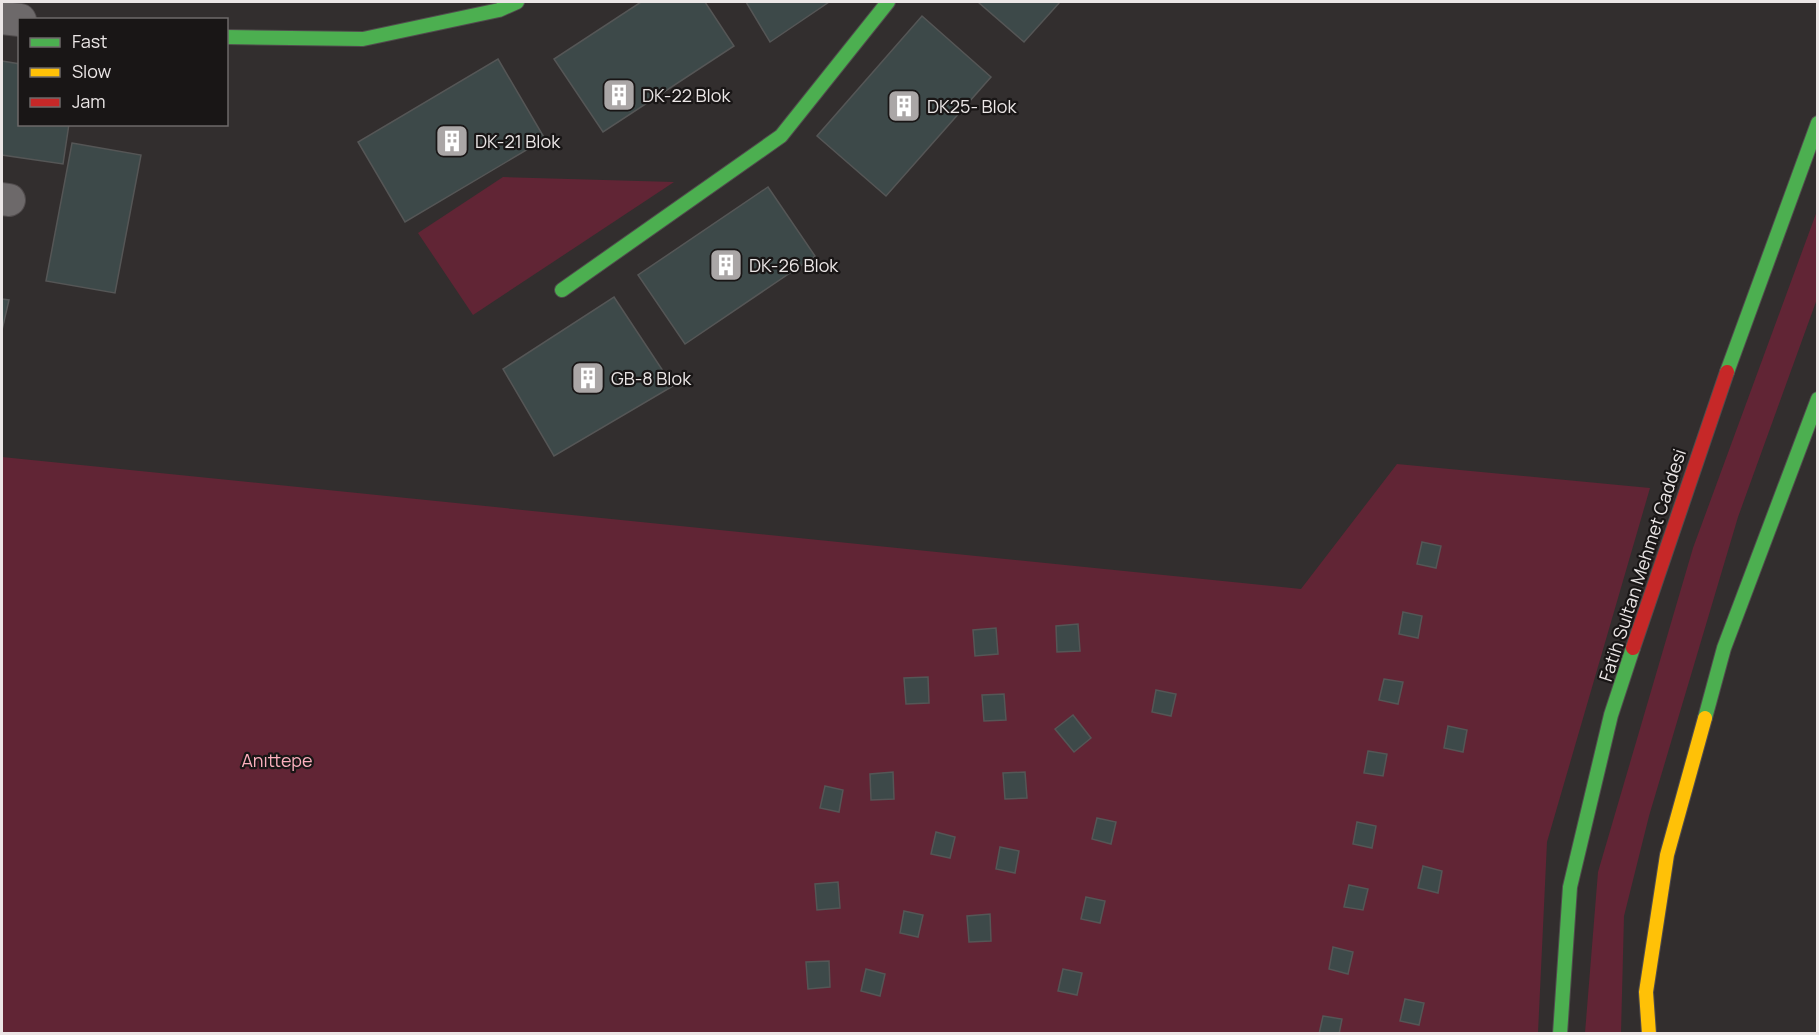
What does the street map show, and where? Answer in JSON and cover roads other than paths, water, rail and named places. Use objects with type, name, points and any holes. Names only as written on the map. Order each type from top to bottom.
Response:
[{"type":"main road","points":[[228,37],[363,39],[499,10],[517,2]]},
{"type":"main road","points":[[562,290],[781,136],[888,2]]},
{"type":"main road","name":"Fatih Sultan Mehmet Caddesi","points":[[1560,1034],[1570,887],[1611,715],[1700,444],[1818,123]]},
{"type":"main road","points":[[1649,1034],[1646,992],[1667,855],[1724,648],[1818,399]]},
{"type":"street","points":[[2,18],[18,20]]},
{"type":"place","name":"DK-22 Blok","points":[[619,95]]},
{"type":"place","name":"DK25- Blok","points":[[904,106]]},
{"type":"place","name":"DK-21 Blok","points":[[452,141]]},
{"type":"place","name":"DK-26 Blok","points":[[726,265]]},
{"type":"place","name":"GB-8 Blok","points":[[588,378]]},
{"type":"park label","name":"Anıttepe","points":[[277,760]]}]
